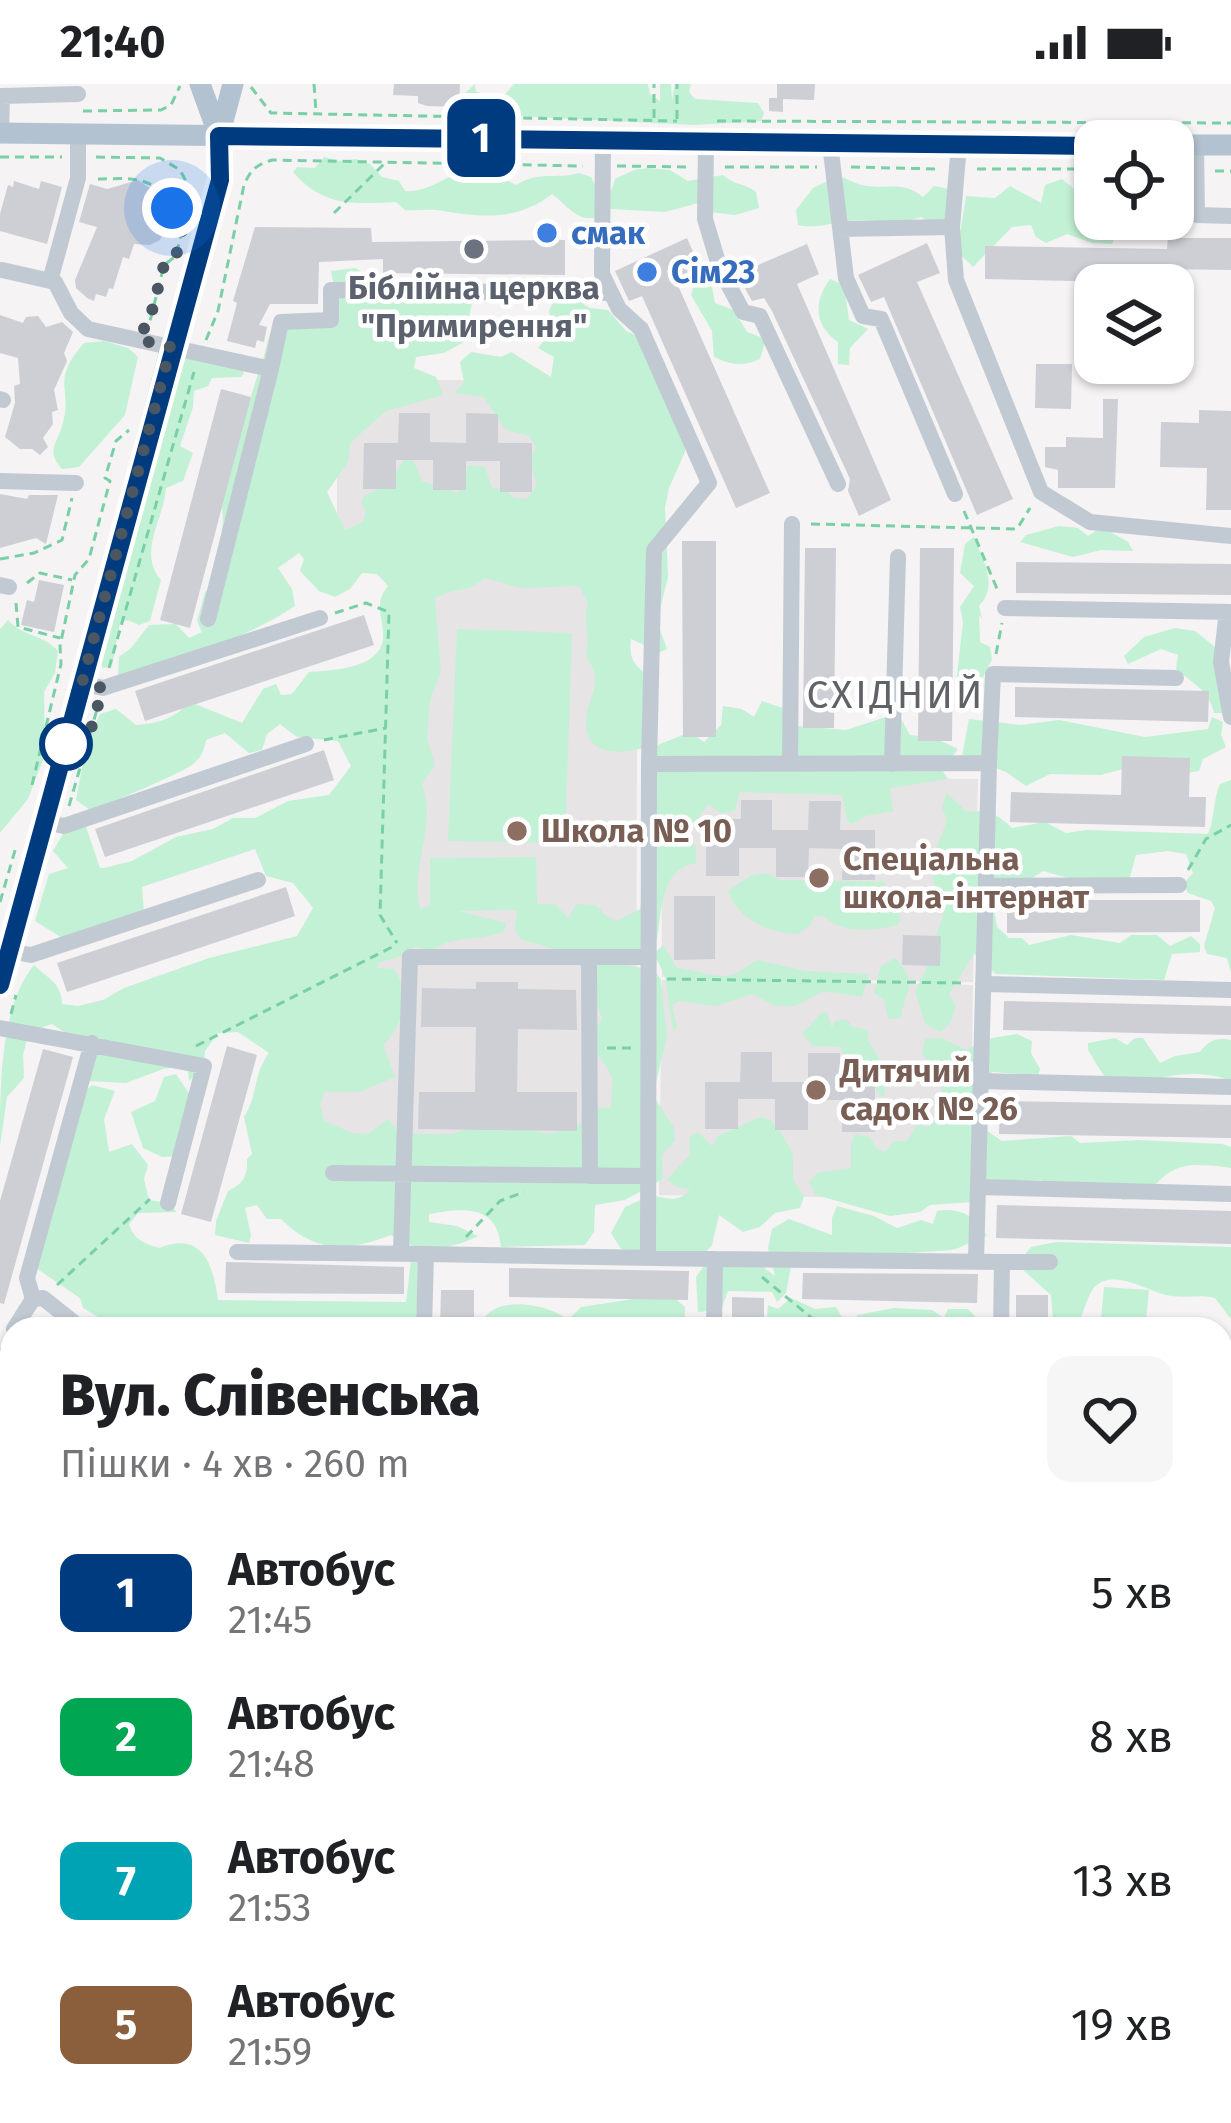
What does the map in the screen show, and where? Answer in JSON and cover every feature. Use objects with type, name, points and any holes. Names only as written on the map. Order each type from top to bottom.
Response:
[{"type":"main road","points":[[200,84],[219,136]]},
{"type":"main road","points":[[9,988],[9,951],[54,824],[93,685],[171,347],[220,180],[219,136],[233,84]]},
{"type":"main road","points":[[0,133],[77,113],[219,136],[604,139],[704,131],[830,142],[1074,146]]},
{"type":"main road","points":[[1196,145],[1231,146]]},
{"type":"street","points":[[0,133],[2,96],[77,113],[78,178],[50,281]]},
{"type":"street","points":[[704,131],[705,219],[720,268],[743,311],[760,316],[838,484]]},
{"type":"street","points":[[604,139],[602,274],[619,309],[641,329],[709,483],[654,550],[648,1258]]},
{"type":"street","points":[[830,142],[846,278],[863,316],[881,319],[955,494]]},
{"type":"street","points":[[958,144],[952,227],[956,280],[1041,492],[1090,522],[1231,536]]},
{"type":"street","points":[[1196,145],[1197,215],[1231,216]]},
{"type":"street","points":[[840,230],[952,227]]},
{"type":"street","points":[[2,270],[55,282],[71,313],[88,329],[271,369]]},
{"type":"street","points":[[208,619],[281,322],[332,320],[331,290],[611,293]]},
{"type":"street","points":[[0,481],[76,484]]},
{"type":"street","points":[[790,764],[792,524]]},
{"type":"street","points":[[892,764],[898,557]]},
{"type":"street","points":[[1005,608],[1229,612],[1221,662],[1231,717]]},
{"type":"street","points":[[93,685],[320,618]]},
{"type":"street","points":[[976,1262],[992,674],[1176,678]]},
{"type":"street","points":[[54,824],[306,744]]},
{"type":"street","points":[[649,764],[989,764]]},
{"type":"street","points":[[9,951],[31,955],[258,880]]},
{"type":"street","points":[[986,886],[1179,885]]},
{"type":"street","points":[[400,1253],[410,957],[647,957]]},
{"type":"street","points":[[590,957],[590,1176]]},
{"type":"street","points":[[983,984],[1231,990]]},
{"type":"street","points":[[3,1029],[204,1066],[168,1203]]},
{"type":"street","points":[[64,1317],[38,1299],[27,1278],[92,1042]]},
{"type":"street","points":[[981,1081],[1231,1087]]},
{"type":"street","points":[[333,1173],[647,1176]]},
{"type":"street","points":[[978,1187],[1231,1193]]},
{"type":"street","points":[[237,1252],[1050,1262]]},
{"type":"street","points":[[424,1317],[426,1254]]},
{"type":"street","points":[[715,1259],[715,1317]]},
{"type":"street","points":[[1001,1317],[1002,1262]]},
{"type":"street","points":[[24,1317],[38,1299]]},
{"type":"path","points":[[77,113],[161,110],[171,105],[181,84]]},
{"type":"path","points":[[249,84],[271,113],[677,121],[677,84]]},
{"type":"path","points":[[314,84],[316,112]]},
{"type":"path","points":[[654,84],[654,118]]},
{"type":"path","points":[[704,131],[1231,123]]},
{"type":"path","points":[[0,157],[149,156],[172,163],[188,185],[186,212],[176,256],[164,265],[140,340]]},
{"type":"path","points":[[54,824],[93,685],[218,310],[250,169],[272,160],[1074,169]]},
{"type":"path","points":[[334,213],[386,162]]},
{"type":"path","points":[[78,178],[139,179],[157,188],[172,208],[186,212]]},
{"type":"path","points":[[31,791],[61,664],[74,580],[89,559],[116,441],[129,431]]},
{"type":"path","points":[[0,559],[34,554],[62,540],[76,484]]},
{"type":"path","points":[[792,524],[1017,529],[1041,492]]},
{"type":"path","points":[[955,494],[1005,608],[992,674]]},
{"type":"path","points":[[40,573],[74,580]]},
{"type":"path","points":[[4,585],[17,605],[18,627],[62,639]]},
{"type":"path","points":[[170,1059],[398,944],[380,915],[388,612],[366,603],[320,618]]},
{"type":"path","points":[[306,744],[387,727]]},
{"type":"path","points":[[1179,885],[1206,839],[1231,825]]},
{"type":"path","points":[[0,902],[20,834]]},
{"type":"path","points":[[647,979],[983,984]]},
{"type":"path","points":[[3,1029],[9,988]]},
{"type":"path","points":[[589,1048],[647,1048]]},
{"type":"path","points":[[468,1236],[500,1201],[522,1193]]},
{"type":"path","points":[[38,1299],[147,1198],[168,1203]]},
{"type":"path","points":[[740,1259],[810,1317]]},
{"type":"shaded area","points":[[337,380],[575,380],[574,538],[337,538]]},
{"type":"shaded area","name":"Школа № 10","points":[[416,572],[611,572],[637,739],[636,1156],[278,1155]]},
{"type":"shaded area","name":"Спеціальна школа-інтернат","points":[[661,776],[978,779],[973,982],[662,977]]},
{"type":"shaded area","name":"Дитячий садок № 26","points":[[662,980],[973,985],[970,1199],[659,1195]]},
{"type":"green space","points":[[475,84],[476,92],[503,97],[514,84],[648,84],[650,94],[660,101],[660,84],[671,84],[672,100],[675,84],[691,84],[689,92],[695,99],[758,103],[764,113],[761,121],[693,125],[479,114],[465,107],[464,94]]},
{"type":"green space","points":[[324,157],[370,164],[382,177],[399,181],[405,191],[469,169],[489,170],[516,185],[533,178],[579,173],[591,177],[598,190],[597,217],[578,215],[552,194],[527,209],[487,216],[405,210],[396,202],[340,201],[316,192],[293,172],[297,167],[315,168]]},
{"type":"green space","points":[[649,168],[670,170],[688,181],[723,175],[756,192],[759,208],[735,215],[709,212],[702,202],[665,212],[611,209],[608,201],[615,179]]},
{"type":"green space","points":[[839,176],[864,185],[903,187],[923,197],[934,186],[949,189],[952,217],[935,226],[921,217],[798,225],[796,210],[813,188]]},
{"type":"green space","points":[[1062,179],[1074,189],[1074,237],[1067,234],[1046,243],[1036,237],[1031,225],[1012,227],[973,267],[962,256],[959,241],[966,196],[995,198],[1010,186],[1041,203],[1045,185]]},
{"type":"green space","points":[[355,268],[392,289],[471,282],[474,293],[464,342],[444,353],[416,357],[414,368],[436,377],[443,395],[386,411],[350,443],[348,462],[327,492],[345,530],[363,522],[364,496],[386,485],[407,457],[412,457],[422,481],[458,493],[469,465],[485,467],[492,488],[527,499],[537,484],[529,458],[536,448],[529,436],[505,429],[484,397],[455,393],[464,382],[460,362],[471,352],[501,357],[511,352],[551,377],[554,357],[538,348],[553,329],[549,311],[559,289],[590,308],[608,310],[626,331],[641,337],[685,439],[685,452],[665,508],[668,577],[657,621],[667,649],[660,652],[631,639],[633,660],[647,674],[647,747],[607,751],[587,734],[595,675],[586,656],[588,603],[579,586],[521,588],[485,578],[435,598],[441,672],[430,700],[427,739],[435,765],[422,784],[427,815],[418,878],[420,909],[430,905],[430,858],[536,857],[537,904],[555,904],[568,918],[576,904],[596,905],[617,921],[640,909],[641,858],[658,837],[644,803],[643,757],[690,732],[704,742],[721,725],[723,706],[754,717],[762,701],[786,709],[797,726],[846,730],[886,717],[901,719],[910,735],[932,737],[958,749],[942,770],[948,779],[890,788],[893,811],[852,824],[842,795],[740,792],[735,810],[722,814],[709,804],[685,834],[696,847],[696,863],[675,873],[669,882],[657,939],[608,962],[653,970],[661,979],[667,1037],[653,1095],[674,1128],[675,1141],[662,1155],[663,1179],[625,1200],[595,1205],[594,1232],[585,1245],[501,1247],[493,1223],[466,1210],[429,1214],[429,1222],[457,1226],[478,1236],[434,1248],[412,1246],[391,1235],[346,1246],[319,1243],[281,1219],[267,1219],[257,1205],[245,1208],[249,1243],[215,1235],[228,1191],[244,1179],[252,1154],[244,1117],[269,1053],[238,1032],[218,1033],[205,1051],[204,1066],[189,1081],[188,1071],[176,1067],[126,1083],[85,1081],[84,1045],[52,1024],[29,1032],[24,1078],[7,1097],[0,1146],[8,1024],[34,965],[57,986],[62,1004],[78,1006],[209,958],[297,936],[313,908],[293,883],[266,876],[255,849],[142,887],[144,912],[62,938],[35,921],[49,874],[68,868],[53,851],[68,825],[86,827],[100,868],[104,868],[233,818],[255,818],[288,801],[329,795],[351,766],[338,741],[297,737],[280,724],[267,734],[262,750],[249,753],[225,733],[206,740],[192,765],[159,782],[90,810],[76,800],[86,747],[100,714],[116,709],[136,725],[145,724],[172,716],[190,702],[242,723],[263,689],[276,684],[281,695],[292,694],[309,672],[357,665],[377,653],[382,644],[380,603],[388,586],[377,574],[362,573],[350,589],[335,597],[319,591],[300,571],[304,559],[299,553],[278,568],[292,589],[295,606],[210,648],[118,675],[119,657],[149,625],[176,624],[189,638],[202,632],[197,621],[205,592],[217,583],[221,490],[268,339],[283,317],[322,315],[334,287],[331,271]],"holes":[[[517,910],[515,930],[521,939],[569,956],[590,983],[602,1019],[593,1044],[611,1076],[611,1108],[599,1108],[577,1126],[550,1134],[487,1121],[453,1134],[400,1134],[388,1119],[368,1134],[324,1121],[320,1104],[325,1092],[359,1092],[395,1077],[383,1045],[400,1019],[404,999],[394,969],[377,968],[380,962],[416,946],[430,953],[456,940],[504,931],[506,923],[458,911]]]},
{"type":"green space","points":[[830,279],[844,285],[849,320],[868,329],[850,348],[849,365],[838,364],[838,342],[820,320],[819,304]]},
{"type":"green space","points":[[694,285],[712,287],[715,303],[734,310],[747,332],[766,339],[760,359],[737,364],[714,357],[712,331],[691,295]]},
{"type":"green space","points":[[104,341],[128,348],[138,357],[125,415],[79,467],[62,469],[53,452],[65,413],[67,368],[84,343]]},
{"type":"green space","points":[[186,357],[236,360],[244,373],[212,378],[208,386],[194,391],[180,446],[193,453],[183,481],[166,488],[152,547],[154,569],[161,580],[150,621],[120,623],[112,666],[103,668],[97,659],[179,368]]},
{"type":"green space","points":[[1059,526],[1078,528],[1088,536],[1102,527],[1128,542],[1133,551],[1101,550],[1073,557],[1020,542],[1026,535]]},
{"type":"green space","points":[[974,537],[989,581],[979,606],[980,642],[990,647],[992,660],[980,682],[983,706],[971,707],[955,692],[963,622],[960,607],[974,586],[960,573],[965,544]]},
{"type":"green space","points":[[8,620],[58,651],[55,673],[44,692],[45,754],[28,799],[0,833],[0,629]]},
{"type":"green space","points":[[1175,628],[1195,631],[1225,655],[1223,713],[1214,713],[1204,693],[1176,669],[1178,655],[1161,649],[1128,664],[1124,656],[1144,637]]},
{"type":"green space","points":[[457,629],[572,633],[565,843],[448,841]]},
{"type":"green space","points":[[1212,717],[1223,722],[1226,747],[1203,759],[1199,771],[1187,773],[1152,761],[1101,775],[1050,774],[1026,786],[1006,772],[962,756],[969,719],[1021,725],[1059,720],[1145,737],[1208,729]]},
{"type":"green space","points":[[1231,780],[1231,973],[1227,958],[1207,954],[1204,946],[1215,908],[1211,901],[1188,893],[1183,884],[1193,873],[1186,854],[1136,855],[1129,880],[1079,881],[1043,871],[993,904],[997,927],[1009,938],[1022,938],[1029,945],[1071,935],[1120,943],[1131,935],[1157,935],[1170,946],[1191,936],[1200,944],[1200,952],[1172,954],[1164,980],[996,974],[974,954],[949,994],[956,1006],[951,1022],[941,1032],[925,1024],[915,991],[932,958],[943,917],[930,867],[947,820],[942,807],[947,793],[967,812],[992,814],[1012,828],[1045,822],[1066,833],[1208,834],[1220,784]]},
{"type":"green space","points":[[766,873],[781,880],[884,882],[901,918],[898,925],[859,930],[814,916],[811,925],[797,934],[775,931],[747,917],[728,891],[752,875]]},
{"type":"green space","points":[[663,945],[677,968],[711,975],[734,974],[758,960],[806,971],[869,974],[862,997],[824,991],[795,1006],[776,1006],[752,994],[716,1006],[680,1001],[672,1005],[677,1027],[673,1032],[665,976],[654,954]]},
{"type":"green space","points":[[895,958],[909,987],[901,1018],[888,1019],[884,1000],[874,993],[881,966]]},
{"type":"green space","points":[[822,1012],[827,1013],[832,1028],[835,1021],[846,1019],[853,1027],[868,1030],[868,1041],[888,1072],[884,1096],[861,1062],[845,1058],[841,1047],[813,1046],[802,1034]]},
{"type":"green space","points":[[1017,1034],[1032,1041],[1031,1053],[1040,1069],[1037,1082],[1029,1089],[1019,1074],[993,1072],[987,1077],[986,1130],[1002,1141],[1071,1136],[1080,1143],[1222,1144],[1231,1147],[1231,1168],[1205,1165],[1173,1170],[1147,1198],[1122,1200],[1112,1186],[1045,1188],[1042,1180],[1014,1181],[972,1202],[930,1205],[920,1212],[890,1216],[816,1195],[809,1182],[817,1173],[851,1168],[855,1134],[870,1137],[885,1152],[894,1141],[907,1141],[917,1125],[930,1127],[943,1086],[924,1069],[930,1063],[922,1054],[925,1039],[941,1038],[967,1050],[986,1039]]},
{"type":"green space","points":[[1115,1038],[1127,1045],[1143,1038],[1160,1063],[1200,1052],[1213,1040],[1231,1040],[1231,1081],[1186,1074],[1112,1089],[1088,1043]]},
{"type":"green space","points":[[176,1074],[194,1101],[179,1156],[162,1157],[143,1148],[131,1112],[155,1101],[164,1077]]},
{"type":"green space","points":[[92,1085],[115,1091],[104,1119],[109,1152],[132,1144],[148,1165],[144,1179],[149,1200],[172,1204],[176,1212],[138,1213],[129,1224],[131,1229],[140,1240],[159,1248],[195,1247],[213,1274],[218,1300],[406,1302],[411,1261],[422,1263],[417,1317],[98,1317],[83,1308],[80,1298],[36,1268],[85,1091]]},
{"type":"green space","points":[[760,1117],[771,1120],[793,1155],[793,1179],[804,1197],[800,1208],[775,1213],[760,1227],[743,1232],[719,1215],[712,1245],[704,1254],[639,1254],[621,1249],[611,1233],[625,1207],[652,1195],[677,1198],[690,1189],[667,1180],[690,1154],[689,1138],[698,1132],[712,1146],[718,1136]]},
{"type":"green space","points":[[837,1206],[897,1228],[921,1220],[933,1224],[937,1211],[953,1210],[973,1218],[987,1236],[952,1250],[792,1261],[786,1293],[777,1302],[772,1292],[728,1291],[721,1310],[698,1312],[696,1277],[707,1262],[760,1265],[775,1276],[768,1248],[772,1229],[789,1219],[832,1235]]},
{"type":"green space","points":[[1056,1242],[1231,1247],[1231,1317],[1215,1298],[1172,1296],[1110,1280],[1093,1289],[1080,1317],[1053,1317],[1051,1295],[1023,1270],[1023,1257],[1031,1247]]},
{"type":"green space","points":[[1104,1287],[1149,1290],[1146,1317],[1101,1317]]},
{"type":"green space","points":[[672,1296],[685,1307],[685,1317],[571,1317],[581,1307]]},
{"type":"green space","points":[[791,1298],[815,1309],[836,1307],[842,1317],[767,1317],[768,1305],[778,1309]]},
{"type":"green space","points":[[518,1304],[561,1315],[486,1317],[498,1307]]},
{"type":"green space","points":[[894,1308],[932,1310],[942,1317],[857,1317]]},
{"type":"green space","points":[[948,1309],[968,1309],[975,1316],[944,1317]]},
{"type":"building","points":[[394,84],[460,84],[459,107],[427,106],[418,103],[418,96],[393,95]]},
{"type":"building","points":[[777,84],[815,84],[814,100],[783,99],[783,112],[769,111],[769,98],[777,98]]},
{"type":"building","points":[[138,180],[164,198],[169,221],[160,240],[134,244],[129,259],[123,257],[113,289],[109,288],[106,297],[96,294],[94,301],[76,288],[75,280],[97,227],[79,222],[90,184],[107,189]]},
{"type":"building","points":[[14,181],[39,189],[41,181],[62,187],[47,244],[0,231],[8,185],[13,187]]},
{"type":"building","points":[[255,227],[371,228],[372,242],[565,240],[565,275],[383,273],[383,259],[319,262],[318,304],[270,304],[259,325],[267,327],[264,342],[257,340],[255,348],[227,341],[237,303],[233,301]]},
{"type":"building","points":[[687,238],[701,270],[676,281],[770,493],[736,508],[642,296],[629,301],[615,271]]},
{"type":"building","points":[[1231,238],[1231,270],[1194,269],[1194,264],[1074,264],[1074,281],[985,279],[985,246],[1167,249],[1168,240]]},
{"type":"building","points":[[927,243],[940,273],[917,282],[1013,499],[977,515],[884,297],[871,302],[858,275]]},
{"type":"building","points":[[807,244],[819,274],[797,284],[891,500],[859,516],[848,491],[850,479],[772,311],[764,298],[752,301],[737,274]]},
{"type":"building","points":[[0,315],[23,323],[26,317],[38,316],[46,327],[62,322],[73,332],[54,390],[58,410],[52,412],[53,424],[43,438],[48,447],[40,455],[20,449],[5,437],[15,403],[14,386],[20,384],[18,358],[0,353]]},
{"type":"building","points":[[1036,364],[1072,364],[1071,409],[1035,408]]},
{"type":"building","points":[[221,389],[251,397],[190,628],[160,620]]},
{"type":"building","points":[[1103,399],[1118,399],[1115,488],[1058,488],[1058,470],[1045,467],[1045,447],[1066,447],[1066,437],[1103,438]]},
{"type":"building","points":[[1199,410],[1231,411],[1231,510],[1206,510],[1207,468],[1160,467],[1161,422],[1199,423]]},
{"type":"building","points":[[399,413],[430,413],[430,442],[466,443],[466,413],[498,414],[498,443],[532,443],[532,492],[500,492],[500,461],[466,461],[466,490],[433,490],[433,460],[396,460],[396,489],[363,489],[364,443],[398,443]]},
{"type":"building","points":[[0,494],[27,499],[29,495],[58,495],[46,544],[36,538],[0,548]]},
{"type":"building","points":[[682,541],[716,541],[716,737],[683,737]]},
{"type":"building","points":[[805,548],[836,548],[834,728],[803,728]]},
{"type":"building","points":[[920,548],[954,548],[952,741],[918,741]]},
{"type":"building","points":[[1016,562],[1231,564],[1231,595],[1016,593]]},
{"type":"building","points":[[39,580],[64,585],[54,632],[21,625],[27,600],[34,602]]},
{"type":"building","points":[[364,615],[374,645],[145,721],[135,691]]},
{"type":"building","points":[[1015,687],[1209,691],[1208,722],[1015,717]]},
{"type":"building","points":[[324,750],[334,780],[105,857],[95,829]]},
{"type":"building","points":[[1122,756],[1190,758],[1189,797],[1206,797],[1205,827],[1010,822],[1011,792],[1121,795]]},
{"type":"building","points":[[741,800],[772,800],[772,830],[808,830],[809,801],[841,801],[840,830],[875,830],[875,880],[842,880],[843,849],[809,848],[808,877],[776,877],[776,848],[739,848],[739,876],[706,876],[706,830],[725,830],[725,819],[741,819]]},
{"type":"building","points":[[286,887],[295,916],[67,992],[57,963]]},
{"type":"building","points":[[674,896],[715,896],[715,959],[674,960]]},
{"type":"building","points":[[1007,900],[1200,900],[1200,932],[1007,933]]},
{"type":"building","points":[[903,935],[941,936],[940,966],[902,965]]},
{"type":"building","points":[[476,982],[518,982],[518,989],[576,990],[577,1030],[518,1029],[517,1092],[577,1092],[577,1131],[418,1129],[419,1092],[475,1092],[476,1027],[421,1027],[422,988],[476,989]]},
{"type":"building","points":[[1004,1001],[1231,1006],[1231,1035],[1003,1030]]},
{"type":"building","points":[[227,1046],[257,1055],[211,1222],[181,1214]]},
{"type":"building","points":[[43,1049],[73,1057],[4,1304],[0,1303],[0,1201]]},
{"type":"building","points":[[741,1052],[772,1052],[772,1082],[808,1082],[808,1053],[840,1053],[840,1082],[875,1082],[875,1132],[842,1132],[842,1100],[808,1100],[808,1130],[775,1130],[775,1099],[738,1099],[738,1129],[705,1129],[705,1082],[740,1082]]},
{"type":"building","points":[[1000,1101],[1231,1105],[1231,1138],[999,1134]]},
{"type":"building","points":[[997,1205],[1231,1211],[1231,1244],[996,1238]]},
{"type":"building","points":[[226,1262],[404,1267],[404,1294],[225,1293]]},
{"type":"building","points":[[509,1268],[689,1271],[688,1300],[509,1297]]},
{"type":"building","points":[[803,1273],[978,1274],[977,1303],[802,1299]]},
{"type":"building","points":[[441,1290],[474,1290],[474,1317],[440,1317]]},
{"type":"building","points":[[1016,1295],[1048,1295],[1048,1317],[1016,1317]]},
{"type":"building","points":[[732,1297],[764,1298],[764,1317],[732,1317]]},
{"type":"bus line","name":"1","points":[[0,985],[220,180],[219,136],[1074,146]]},
{"type":"place","name":"смак","points":[[547,233]]},
{"type":"place","name":"Біблійна церква \"Примирення\"","points":[[474,249]]},
{"type":"place","name":"Сім23","points":[[647,272]]},
{"type":"place","name":"Школа № 10","points":[[517,831]]},
{"type":"place","name":"Спеціальна школа-інтернат","points":[[819,878]]},
{"type":"place","name":"Дитячий садок № 26","points":[[816,1090]]},
{"type":"district","name":"СХІДНИЙ","points":[[896,695]]},
{"type":"route","points":[[66,744],[85,749],[103,688],[82,683],[171,347],[140,340],[164,265],[176,256],[186,212],[172,208]]}]
